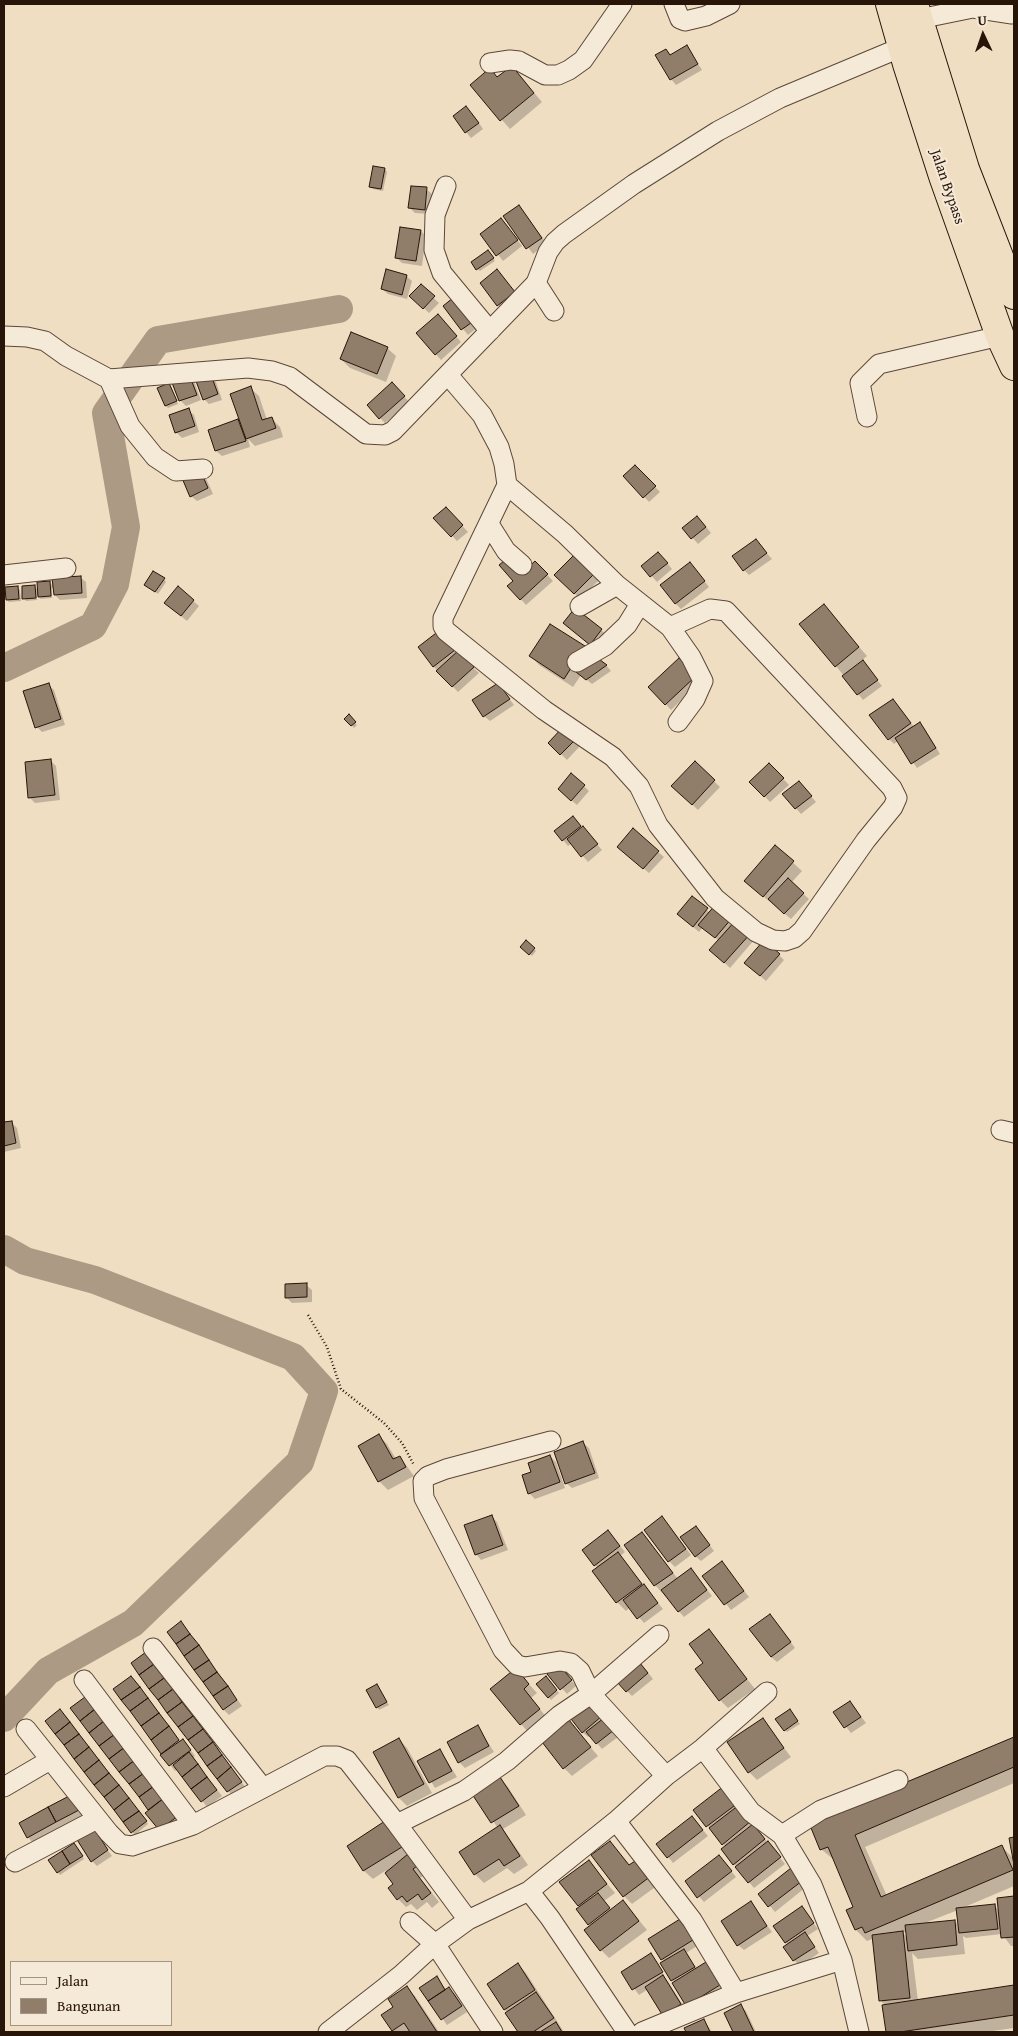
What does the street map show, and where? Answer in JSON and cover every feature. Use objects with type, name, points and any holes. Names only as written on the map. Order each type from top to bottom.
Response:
[{"type":"highway","name":"Jalan Bypass","points":[[890,4],[943,176],[1000,336],[1014,366]]},
{"type":"highway","name":"Jalan Bypass","points":[[916,11],[965,169],[1014,295]]},
{"type":"street","points":[[490,63],[510,60],[519,61],[545,75],[558,75],[583,60],[622,4]]},
{"type":"street","points":[[674,4],[680,19],[685,21],[706,16],[730,4]]},
{"type":"street","points":[[916,11],[973,8],[1012,14]]},
{"type":"street","points":[[4,336],[27,337],[46,341],[66,356],[115,383],[156,376],[248,368],[272,371],[290,377],[366,434],[375,436],[394,431],[536,283],[548,252],[555,242],[634,184],[718,132],[780,98],[902,47]]},
{"type":"street","points":[[446,186],[435,215],[434,250],[442,274],[490,331]]},
{"type":"street","points":[[536,283],[554,311]]},
{"type":"street","points":[[867,417],[860,383],[879,364],[1000,336]]},
{"type":"street","points":[[448,375],[482,415],[499,447],[507,485],[443,618],[443,626],[446,631],[544,710],[613,757],[639,786],[658,825],[715,898],[756,932],[772,940],[785,941],[794,938],[802,931],[866,840],[893,807],[896,802],[896,793],[886,779],[726,612],[710,609],[670,627]]},
{"type":"street","points":[[115,383],[130,426],[155,458],[176,471],[203,469]]},
{"type":"street","points":[[507,485],[565,534],[617,585],[670,627],[691,657],[703,681],[695,699],[678,722]]},
{"type":"street","points":[[489,524],[506,551],[522,564]]},
{"type":"street","points":[[4,575],[66,568]]},
{"type":"street","points":[[580,606],[617,585]]},
{"type":"street","points":[[578,662],[605,646],[627,625],[640,604]]},
{"type":"street","points":[[551,1441],[446,1469],[428,1476],[423,1482],[424,1498],[510,1660],[525,1668],[560,1661],[571,1663],[580,1671],[591,1694],[666,1776]]},
{"type":"street","points":[[397,1824],[464,1790],[507,1761],[560,1714],[591,1694],[659,1635]]},
{"type":"street","points":[[153,1648],[263,1788]]},
{"type":"street","points":[[84,1680],[193,1825]]},
{"type":"street","points":[[328,2032],[468,1920],[529,1891],[616,1821],[666,1776],[703,1748],[767,1692]]},
{"type":"street","points":[[26,1729],[120,1844],[132,1846],[193,1825],[324,1756],[337,1756],[347,1760],[468,1920]]},
{"type":"street","points":[[703,1748],[751,1812],[782,1835],[812,1885],[842,1960],[859,2032]]},
{"type":"street","points":[[4,1787],[50,1760]]},
{"type":"street","points":[[782,1835],[822,1810],[898,1780]]},
{"type":"street","points":[[15,1862],[97,1818]]},
{"type":"street","points":[[616,1821],[692,1920],[736,1992]]},
{"type":"street","points":[[529,1891],[627,2032]]},
{"type":"street","points":[[410,1922],[436,1944],[493,2032]]},
{"type":"street","points":[[642,2032],[736,1992],[842,1960]]},
{"type":"path","points":[[308,1315],[327,1347],[341,1389],[393,1433],[402,1444],[423,1482]]},
{"type":"building","points":[[687,45],[698,64],[670,80],[655,55],[666,49],[670,55]]},
{"type":"building","points":[[512,66],[534,93],[500,121],[470,85],[490,68],[497,77]]},
{"type":"building","points":[[466,106],[479,123],[465,133],[453,116]]},
{"type":"building","points":[[373,166],[385,168],[381,189],[369,187]]},
{"type":"building","points":[[411,186],[427,187],[425,210],[408,208]]},
{"type":"building","points":[[519,205],[542,238],[526,249],[503,216]]},
{"type":"building","points":[[501,218],[518,240],[496,256],[480,234]]},
{"type":"building","points":[[400,227],[421,230],[416,261],[395,258]]},
{"type":"building","points":[[488,250],[494,258],[476,270],[471,262]]},
{"type":"building","points":[[386,269],[407,275],[402,295],[381,289]]},
{"type":"building","points":[[497,269],[515,292],[497,306],[480,283]]},
{"type":"building","points":[[421,284],[435,296],[423,309],[409,296]]},
{"type":"building","points":[[459,293],[478,318],[461,330],[443,306]]},
{"type":"building","points":[[438,314],[457,336],[435,355],[416,333]]},
{"type":"building","points":[[351,332],[388,347],[377,374],[340,359]]},
{"type":"building","points":[[189,374],[197,395],[179,401],[171,380]]},
{"type":"building","points":[[211,375],[218,394],[203,400],[196,381]]},
{"type":"building","points":[[392,382],[405,396],[379,419],[367,405]]},
{"type":"building","points":[[169,383],[177,401],[165,406],[157,388]]},
{"type":"building","points":[[251,386],[262,420],[272,417],[276,428],[246,439],[230,394]]},
{"type":"building","points":[[189,408],[195,426],[175,433],[169,415]]},
{"type":"building","points":[[238,419],[246,441],[215,451],[208,430]]},
{"type":"building","points":[[635,465],[656,486],[643,498],[623,476]]},
{"type":"building","points":[[200,470],[208,488],[190,497],[182,478]]},
{"type":"building","points":[[446,507],[463,525],[451,537],[433,518]]},
{"type":"building","points":[[697,516],[706,527],[691,539],[682,528]]},
{"type":"building","points":[[756,539],[767,553],[743,571],[732,556]]},
{"type":"building","points":[[658,552],[668,563],[650,577],[641,566]]},
{"type":"building","points":[[575,554],[595,573],[574,594],[554,575]]},
{"type":"building","points":[[509,557],[523,572],[535,561],[548,574],[520,600],[507,586],[513,581],[499,565]]},
{"type":"building","points":[[690,562],[705,581],[675,604],[660,585]]},
{"type":"building","points":[[153,571],[165,578],[155,592],[144,585]]},
{"type":"building","points":[[81,576],[82,593],[54,595],[52,578]]},
{"type":"building","points":[[50,581],[51,596],[38,597],[37,582]]},
{"type":"building","points":[[35,585],[36,598],[22,599],[22,586]]},
{"type":"building","points":[[18,586],[19,599],[6,600],[5,587]]},
{"type":"building","points":[[178,586],[194,600],[181,616],[164,603]]},
{"type":"building","points":[[824,604],[859,647],[835,667],[799,624]]},
{"type":"building","points":[[575,608],[602,629],[590,645],[563,623]]},
{"type":"building","points":[[550,624],[585,646],[564,679],[529,656]]},
{"type":"building","points":[[440,630],[455,650],[433,667],[418,647]]},
{"type":"building","points":[[459,650],[474,667],[452,687],[436,671]]},
{"type":"building","points":[[596,657],[607,665],[586,680],[576,672]]},
{"type":"building","points":[[679,658],[696,676],[665,705],[648,687]]},
{"type":"building","points":[[863,660],[878,680],[857,695],[842,676]]},
{"type":"building","points":[[49,683],[61,719],[35,728],[23,691]]},
{"type":"building","points":[[498,683],[510,699],[483,717],[472,700]]},
{"type":"building","points":[[893,699],[911,723],[888,740],[869,715]]},
{"type":"building","points":[[349,714],[356,722],[351,726],[344,719]]},
{"type":"building","points":[[920,722],[936,748],[911,764],[895,738]]},
{"type":"building","points":[[564,726],[577,738],[560,755],[548,743]]},
{"type":"building","points":[[51,759],[55,795],[28,798],[25,762]]},
{"type":"building","points":[[695,761],[715,780],[692,805],[671,786]]},
{"type":"building","points":[[769,763],[784,778],[764,797],[749,782]]},
{"type":"building","points":[[571,773],[585,785],[571,801],[558,789]]},
{"type":"building","points":[[799,781],[812,796],[795,809],[782,794]]},
{"type":"building","points":[[573,816],[581,826],[562,841],[554,831]]},
{"type":"building","points":[[583,826],[598,844],[581,857],[567,839]]},
{"type":"building","points":[[633,828],[659,851],[643,869],[617,847]]},
{"type":"building","points":[[775,845],[794,861],[763,897],[744,881]]},
{"type":"building","points":[[788,878],[804,893],[784,914],[768,899]]},
{"type":"building","points":[[692,896],[708,908],[693,927],[677,914]]},
{"type":"building","points":[[716,904],[732,918],[715,938],[698,925]]},
{"type":"building","points":[[736,920],[751,933],[724,963],[709,950]]},
{"type":"building","points":[[526,940],[535,948],[529,955],[520,947]]},
{"type":"building","points":[[764,940],[780,954],[760,976],[744,963]]},
{"type":"building","points":[[12,1121],[16,1143],[4,1146],[4,1122]]},
{"type":"building","points":[[307,1283],[307,1297],[285,1298],[285,1284]]},
{"type":"building","points":[[379,1434],[393,1459],[400,1456],[406,1467],[378,1482],[358,1446]]},
{"type":"building","points":[[583,1441],[595,1473],[565,1484],[554,1452]]},
{"type":"building","points":[[550,1455],[560,1482],[528,1494],[522,1475],[531,1472],[528,1463]]},
{"type":"building","points":[[492,1515],[503,1545],[475,1555],[464,1525]]},
{"type":"building","points":[[662,1516],[686,1549],[668,1562],[644,1530]]},
{"type":"building","points":[[696,1526],[710,1545],[695,1557],[680,1537]]},
{"type":"building","points":[[608,1530],[620,1546],[594,1566],[582,1550]]},
{"type":"building","points":[[642,1532],[673,1573],[654,1586],[624,1545]]},
{"type":"building","points":[[618,1552],[642,1584],[616,1603],[592,1571]]},
{"type":"building","points":[[722,1561],[744,1591],[724,1605],[702,1576]]},
{"type":"building","points":[[691,1568],[707,1590],[678,1612],[661,1590]]},
{"type":"building","points":[[644,1584],[658,1603],[637,1619],[623,1600]]},
{"type":"building","points":[[770,1614],[791,1642],[771,1657],[749,1629]]},
{"type":"building","points":[[181,1621],[190,1634],[176,1644],[167,1632]]},
{"type":"building","points":[[709,1629],[747,1679],[719,1701],[695,1669],[703,1663],[689,1644]]},
{"type":"building","points":[[190,1634],[199,1645],[184,1656],[176,1644]]},
{"type":"building","points":[[199,1645],[209,1660],[194,1670],[184,1656]]},
{"type":"building","points":[[146,1652],[154,1664],[139,1675],[131,1663]]},
{"type":"building","points":[[209,1660],[217,1672],[203,1682],[194,1670]]},
{"type":"building","points":[[640,1663],[648,1673],[626,1692],[617,1682]]},
{"type":"building","points":[[154,1664],[164,1678],[149,1689],[139,1675]]},
{"type":"building","points":[[559,1665],[572,1680],[560,1690],[547,1674]]},
{"type":"building","points":[[516,1668],[529,1684],[524,1689],[540,1709],[520,1725],[490,1689]]},
{"type":"building","points":[[217,1672],[228,1686],[213,1696],[203,1682]]},
{"type":"building","points":[[131,1676],[140,1687],[121,1700],[113,1689]]},
{"type":"building","points":[[546,1676],[557,1690],[548,1698],[536,1684]]},
{"type":"building","points":[[164,1678],[173,1689],[158,1700],[149,1689]]},
{"type":"building","points":[[377,1684],[387,1702],[376,1708],[366,1690]]},
{"type":"building","points":[[228,1686],[237,1700],[223,1710],[213,1696]]},
{"type":"building","points":[[140,1687],[148,1698],[130,1711],[121,1700]]},
{"type":"building","points":[[173,1689],[182,1702],[167,1713],[158,1700]]},
{"type":"building","points":[[85,1697],[95,1709],[80,1721],[70,1708]]},
{"type":"building","points":[[148,1698],[159,1713],[141,1726],[130,1711]]},
{"type":"building","points":[[588,1699],[602,1716],[582,1733],[568,1715]]},
{"type":"building","points":[[850,1701],[861,1717],[844,1728],[833,1712]]},
{"type":"building","points":[[182,1702],[193,1716],[178,1727],[167,1713]]},
{"type":"building","points":[[60,1709],[70,1722],[55,1734],[45,1721]]},
{"type":"building","points":[[95,1709],[104,1721],[89,1733],[80,1721]]},
{"type":"building","points":[[790,1709],[798,1721],[784,1731],[775,1719]]},
{"type":"building","points":[[159,1713],[169,1726],[151,1740],[141,1726]]},
{"type":"building","points":[[193,1716],[203,1729],[188,1740],[178,1727]]},
{"type":"building","points":[[604,1718],[614,1730],[596,1744],[586,1732]]},
{"type":"building","points":[[763,1718],[784,1748],[748,1773],[727,1742]]},
{"type":"building","points":[[569,1720],[591,1747],[563,1769],[542,1742]]},
{"type":"building","points":[[104,1721],[115,1734],[99,1746],[89,1733]]},
{"type":"building","points":[[70,1722],[79,1734],[64,1745],[55,1734]]},
{"type":"building","points":[[478,1725],[489,1746],[458,1763],[447,1742]]},
{"type":"building","points":[[169,1726],[179,1740],[161,1754],[151,1740]]},
{"type":"building","points":[[203,1729],[213,1742],[198,1753],[188,1740]]},
{"type":"building","points":[[79,1734],[89,1747],[74,1759],[64,1745]]},
{"type":"building","points":[[115,1734],[125,1747],[109,1759],[99,1746]]},
{"type":"building","points":[[1014,1737],[1014,1767],[855,1835],[881,1897],[1002,1845],[1013,1870],[865,1933],[862,1927],[855,1930],[846,1910],[853,1907],[828,1847],[820,1850],[809,1823]]},
{"type":"building","points":[[399,1738],[424,1784],[398,1798],[373,1752]]},
{"type":"building","points":[[183,1739],[191,1750],[169,1766],[160,1755]]},
{"type":"building","points":[[213,1742],[222,1755],[207,1766],[198,1753]]},
{"type":"building","points":[[89,1747],[99,1760],[84,1772],[74,1759]]},
{"type":"building","points":[[125,1747],[135,1760],[119,1772],[109,1759]]},
{"type":"building","points":[[440,1749],[452,1771],[429,1783],[417,1761]]},
{"type":"building","points":[[189,1752],[198,1764],[182,1777],[173,1765]]},
{"type":"building","points":[[222,1755],[231,1767],[217,1779],[207,1766]]},
{"type":"building","points":[[99,1760],[109,1773],[94,1785],[84,1772]]},
{"type":"building","points":[[135,1760],[144,1773],[129,1784],[119,1772]]},
{"type":"building","points":[[198,1764],[207,1777],[191,1789],[182,1777]]},
{"type":"building","points":[[231,1767],[242,1782],[227,1792],[217,1779]]},
{"type":"building","points":[[109,1773],[119,1785],[104,1797],[94,1785]]},
{"type":"building","points":[[144,1773],[154,1786],[139,1797],[129,1784]]},
{"type":"building","points":[[207,1777],[217,1790],[201,1802],[191,1789]]},
{"type":"building","points":[[500,1777],[519,1806],[491,1823],[472,1794]]},
{"type":"building","points":[[119,1785],[129,1798],[114,1810],[104,1797]]},
{"type":"building","points":[[154,1786],[164,1798],[148,1810],[139,1797]]},
{"type":"building","points":[[724,1786],[738,1803],[706,1827],[693,1810]]},
{"type":"building","points":[[71,1795],[79,1810],[56,1822],[48,1807]]},
{"type":"building","points":[[129,1798],[139,1811],[123,1822],[114,1810]]},
{"type":"building","points":[[164,1798],[178,1816],[159,1830],[145,1813]]},
{"type":"building","points":[[739,1805],[751,1821],[722,1845],[709,1828]]},
{"type":"building","points":[[48,1807],[56,1822],[27,1838],[19,1823]]},
{"type":"building","points":[[139,1811],[147,1821],[131,1833],[123,1822]]},
{"type":"building","points":[[692,1816],[703,1830],[667,1858],[656,1844]]},
{"type":"building","points":[[385,1821],[402,1847],[363,1871],[347,1846]]},
{"type":"building","points":[[753,1824],[765,1839],[733,1865],[721,1849]]},
{"type":"building","points":[[500,1825],[520,1856],[504,1866],[499,1859],[474,1875],[459,1852]]},
{"type":"building","points":[[93,1827],[108,1850],[91,1862],[76,1838]]},
{"type":"building","points":[[1014,1837],[1014,1865],[1009,1838]]},
{"type":"building","points":[[610,1841],[629,1865],[638,1859],[651,1876],[623,1897],[591,1855]]},
{"type":"building","points":[[768,1841],[781,1857],[748,1883],[735,1867]]},
{"type":"building","points":[[74,1843],[83,1856],[70,1864],[62,1851]]},
{"type":"building","points":[[62,1851],[70,1864],[57,1873],[48,1860]]},
{"type":"building","points":[[408,1854],[417,1866],[413,1869],[431,1893],[422,1900],[418,1894],[407,1902],[402,1896],[397,1900],[388,1888],[393,1884],[385,1873]]},
{"type":"building","points":[[719,1855],[732,1871],[697,1898],[685,1881]]},
{"type":"building","points":[[589,1860],[607,1884],[578,1906],[559,1882]]},
{"type":"building","points":[[791,1868],[802,1881],[768,1907],[758,1894]]},
{"type":"building","points":[[598,1893],[610,1908],[588,1925],[576,1909]]},
{"type":"building","points":[[1014,1896],[1014,1937],[1001,1938],[997,1898]]},
{"type":"building","points":[[623,1900],[639,1921],[600,1951],[584,1930]]},
{"type":"building","points":[[751,1901],[767,1926],[737,1946],[721,1921]]},
{"type":"building","points":[[995,1904],[998,1929],[959,1933],[956,1908]]},
{"type":"building","points":[[802,1906],[814,1923],[785,1943],[773,1926]]},
{"type":"building","points":[[680,1919],[693,1940],[661,1960],[648,1939]]},
{"type":"building","points":[[955,1920],[957,1945],[908,1951],[905,1925]]},
{"type":"building","points":[[903,1931],[910,1998],[879,2001],[872,1935]]},
{"type":"building","points":[[805,1932],[815,1947],[793,1961],[783,1947]]},
{"type":"building","points":[[684,1949],[695,1967],[671,1981],[660,1963]]},
{"type":"building","points":[[651,1953],[663,1972],[632,1990],[621,1972]]},
{"type":"building","points":[[706,1962],[720,1985],[686,2006],[672,1983]]},
{"type":"building","points":[[518,1963],[535,1990],[504,2010],[487,1984]]},
{"type":"building","points":[[663,1975],[681,2004],[663,2016],[645,1987]]},
{"type":"building","points":[[437,1976],[445,1990],[428,2001],[419,1988]]},
{"type":"building","points":[[1014,1985],[1014,2015],[900,2032],[886,2032],[882,2005]]},
{"type":"building","points":[[407,1986],[437,2032],[410,2032],[404,2023],[392,2031],[381,2015],[393,2007],[388,1999]]},
{"type":"building","points":[[449,1987],[462,2006],[441,2020],[428,2001]]},
{"type":"building","points":[[536,1992],[554,2018],[533,2032],[518,2032],[505,2013]]},
{"type":"building","points":[[741,2004],[754,2032],[733,2032],[724,2013]]},
{"type":"building","points":[[704,2019],[710,2032],[686,2032],[684,2028]]},
{"type":"building","points":[[556,2022],[562,2032],[540,2032]]},
{"type":"waterway","points":[[4,668],[93,626],[115,584],[126,527],[106,413],[158,340],[339,309]]},
{"type":"waterway","points":[[4,1249],[25,1261],[95,1280],[293,1357],[324,1391],[300,1462],[133,1623],[48,1671],[4,1718]]}]
